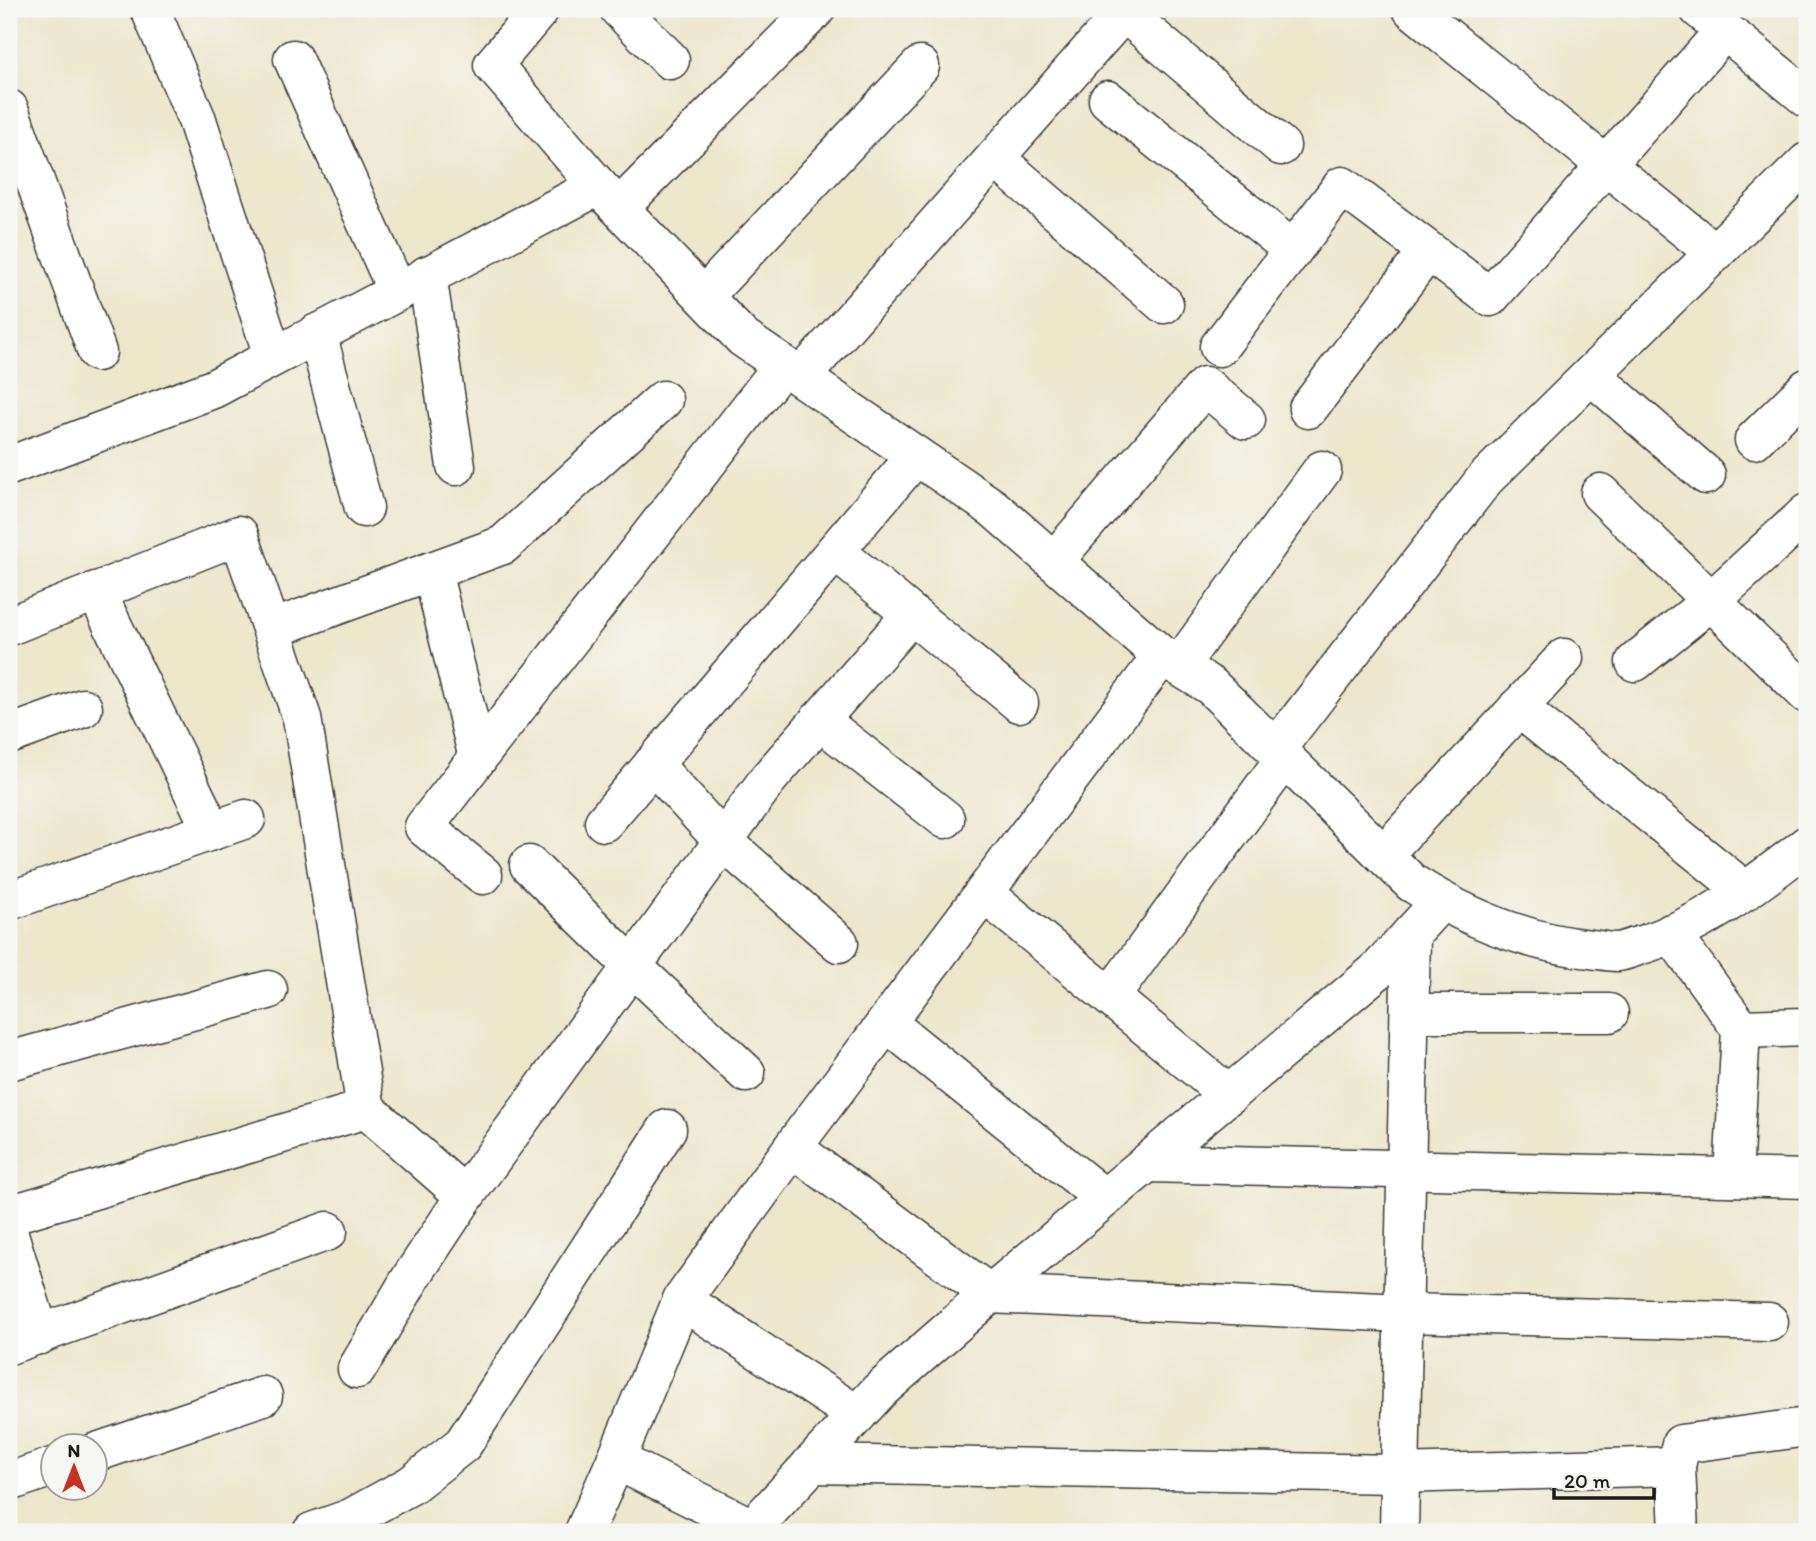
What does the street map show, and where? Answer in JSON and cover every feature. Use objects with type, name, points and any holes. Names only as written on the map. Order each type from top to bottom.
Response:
[{"type":"street","points":[[150,9],[197,120],[273,356]]},
{"type":"street","points":[[540,9],[492,65],[608,197],[743,338],[993,508],[1171,661],[1211,686],[1412,883],[1441,901],[1497,926],[1563,946],[1618,952],[1655,941],[1691,925],[1807,845]]},
{"type":"street","points":[[619,9],[670,60]]},
{"type":"street","points":[[9,465],[212,389],[412,283],[608,197],[816,9]]},
{"type":"street","points":[[1412,9],[1715,253]]},
{"type":"street","points":[[483,875],[424,828],[792,371],[995,158],[1122,10],[1281,146]]},
{"type":"street","points":[[1219,347],[1342,186],[1490,298],[1607,166],[1712,20],[1807,97]]},
{"type":"street","points":[[293,59],[412,283],[456,466]]},
{"type":"street","points":[[704,296],[920,66]]},
{"type":"street","points":[[1108,100],[1293,250]]},
{"type":"street","points":[[9,109],[97,352]]},
{"type":"street","points":[[995,158],[1164,304]]},
{"type":"street","points":[[1110,997],[1280,754],[1485,479],[1807,162]]},
{"type":"street","points":[[1308,410],[1428,251]]},
{"type":"street","points":[[317,333],[364,508]]},
{"type":"street","points":[[1591,375],[1706,475]]},
{"type":"street","points":[[1054,561],[1205,386],[1246,420]]},
{"type":"street","points":[[1754,440],[1807,388]]},
{"type":"street","points":[[272,629],[503,545],[663,400]]},
{"type":"street","points":[[604,822],[916,456]]},
{"type":"street","points":[[583,1532],[682,1300],[984,893],[1322,470]]},
{"type":"street","points":[[1600,493],[1807,694]]},
{"type":"street","points":[[1635,662],[1711,601],[1807,513]]},
{"type":"street","points":[[9,626],[239,535],[302,718],[366,1109],[466,1196]]},
{"type":"street","points":[[835,551],[1019,703]]},
{"type":"street","points":[[432,571],[478,758]]},
{"type":"street","points":[[9,901],[229,825],[96,591]]},
{"type":"street","points":[[357,1369],[412,1276],[466,1196],[769,778],[911,615]]},
{"type":"street","points":[[1383,855],[1564,658]]},
{"type":"street","points":[[1518,707],[1744,890]]},
{"type":"street","points":[[9,735],[82,708]]},
{"type":"street","points":[[820,720],[945,819]]},
{"type":"street","points":[[653,764],[723,841],[839,943]]},
{"type":"street","points":[[528,865],[746,1073]]},
{"type":"street","points":[[984,893],[1228,1095]]},
{"type":"street","points":[[616,1460],[750,1530],[879,1391],[990,1294],[1378,970],[1441,901]]},
{"type":"street","points":[[1671,933],[1741,1029],[1732,1177]]},
{"type":"street","points":[[1399,1532],[1411,934]]},
{"type":"street","points":[[9,1061],[268,990]]},
{"type":"street","points":[[1410,1013],[1609,1013]]},
{"type":"street","points":[[887,1023],[1104,1198]]},
{"type":"street","points":[[1741,1029],[1807,1027]]},
{"type":"street","points":[[9,1214],[366,1109]]},
{"type":"street","points":[[330,1529],[411,1485],[463,1444],[667,1129]]},
{"type":"street","points":[[793,1148],[990,1294],[1404,1313],[1769,1322]]},
{"type":"street","points":[[1147,1163],[1807,1179]]},
{"type":"street","points":[[9,1234],[24,1340],[328,1231]]},
{"type":"street","points":[[682,1300],[857,1415]]},
{"type":"street","points":[[108,1448],[263,1396]]},
{"type":"street","points":[[1679,1532],[1676,1466],[1681,1444],[1807,1427]]},
{"type":"street","points":[[811,1464],[1400,1475],[1676,1466]]},
{"type":"street","points":[[9,1482],[38,1472]]}]
